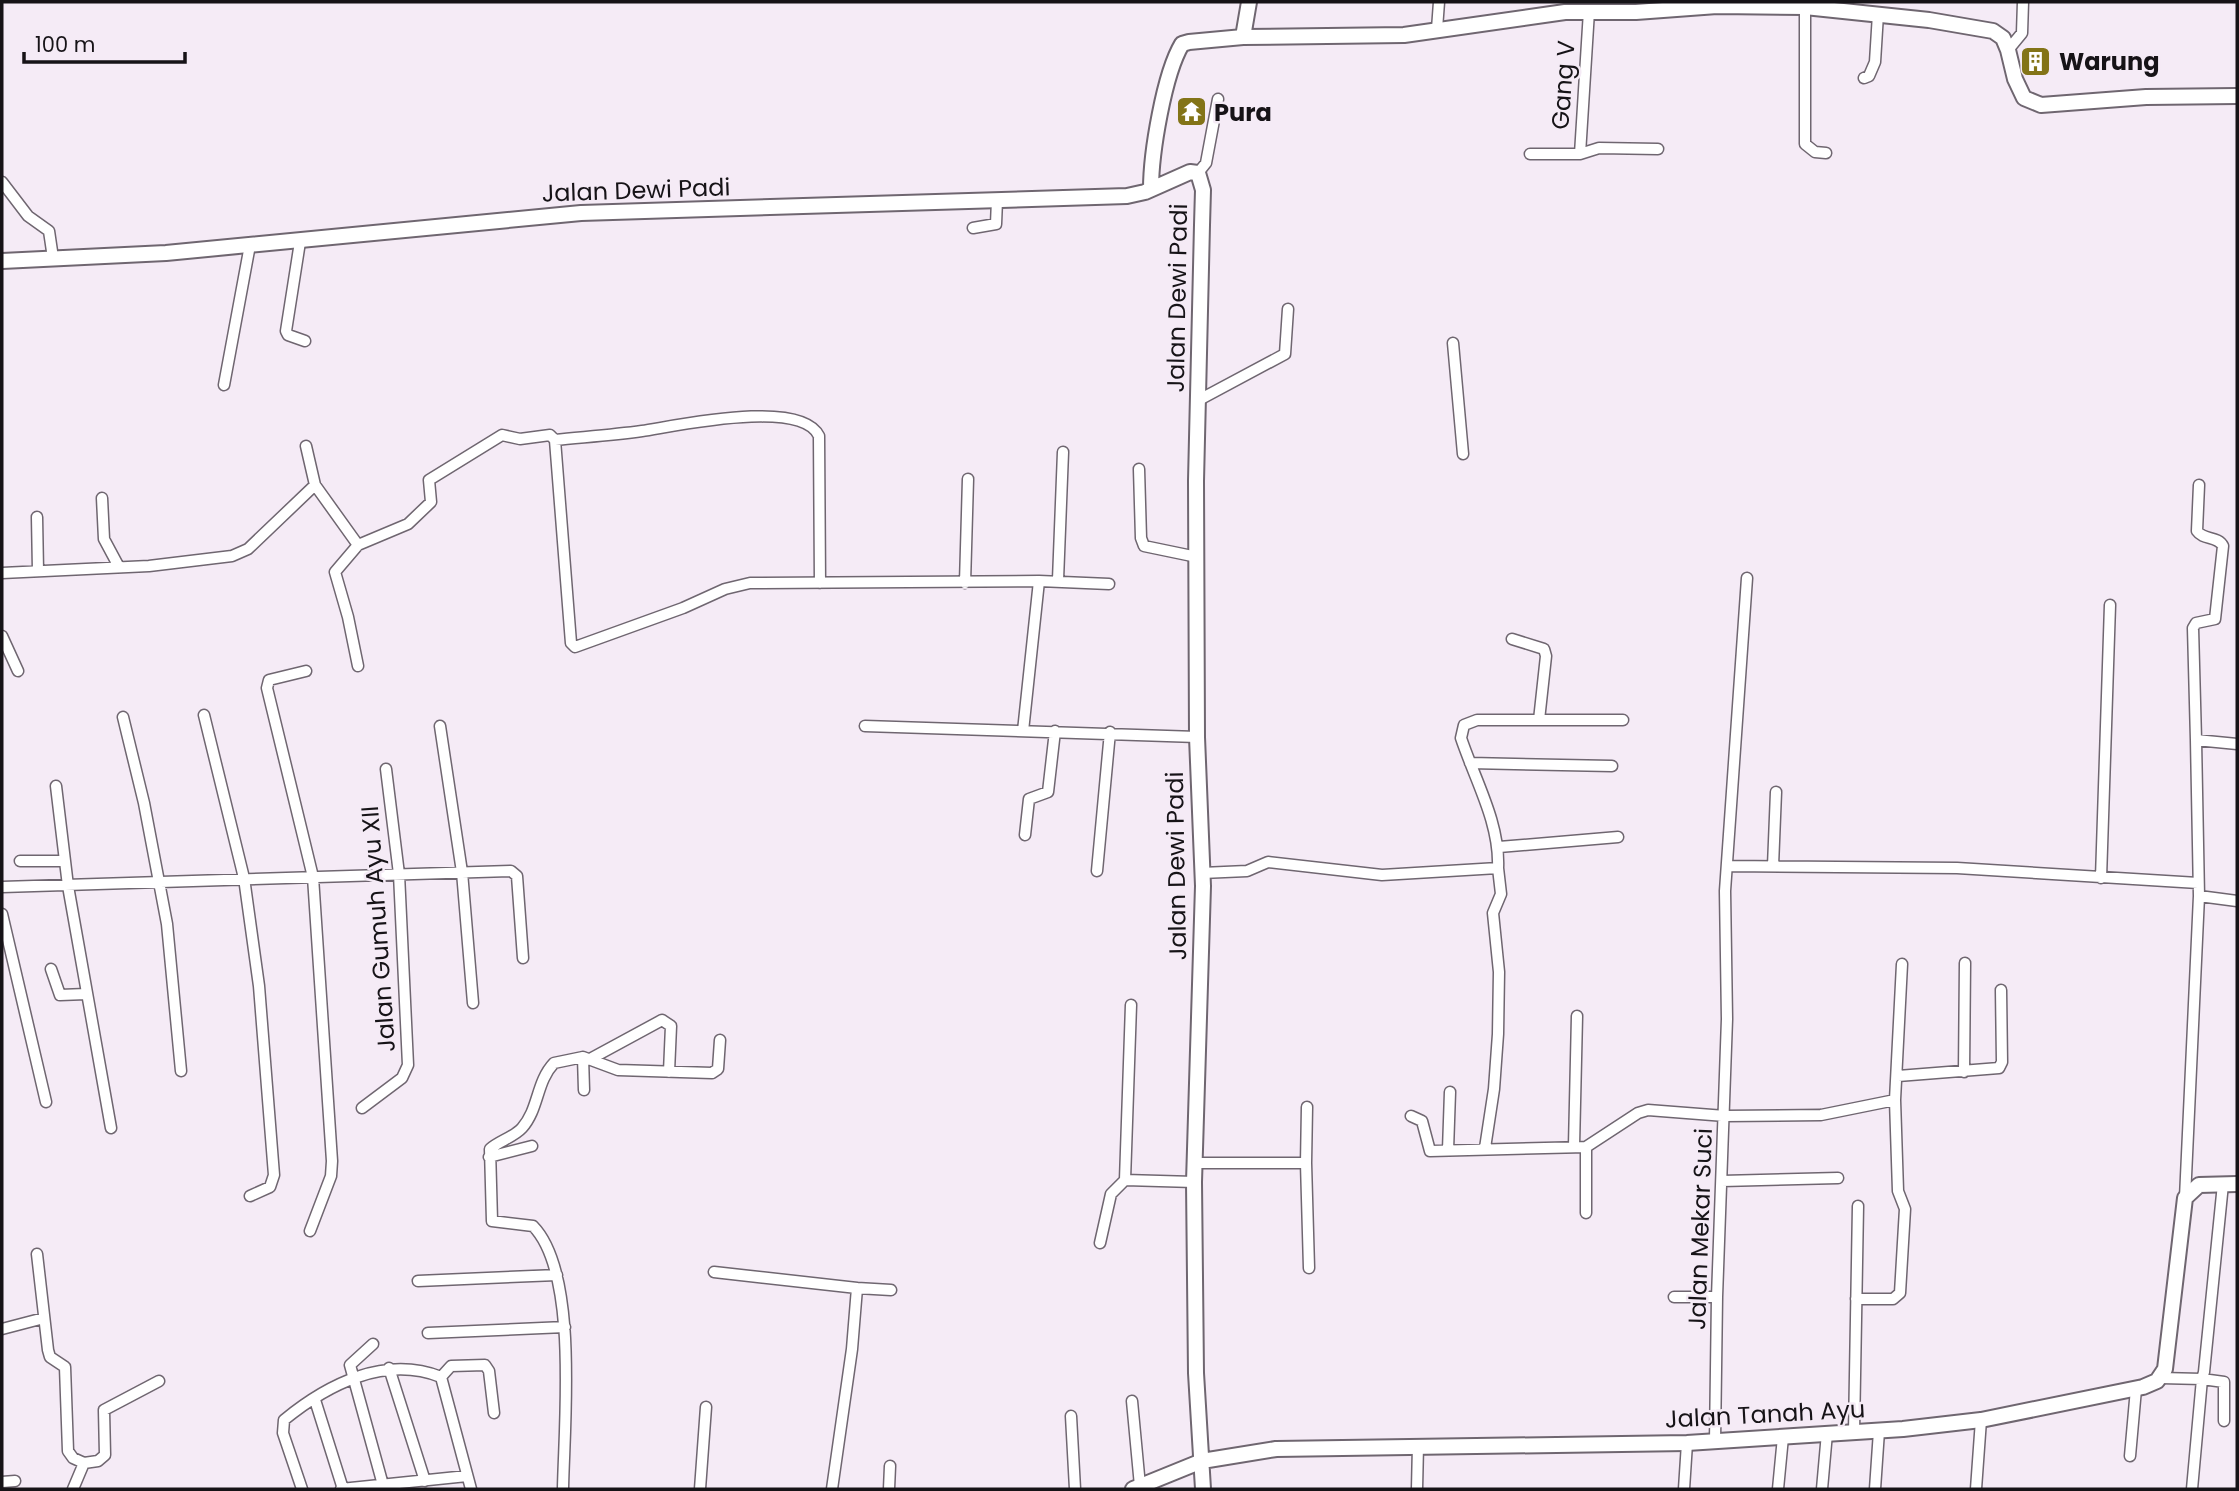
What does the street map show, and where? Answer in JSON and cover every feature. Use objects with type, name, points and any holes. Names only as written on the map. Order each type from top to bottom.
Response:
[{"type":"street","points":[[1243,37],[1248,2]]},
{"type":"street","points":[[1437,29],[1439,2]]},
{"type":"street","points":[[2008,50],[2022,33],[2023,2]]},
{"type":"street","points":[[1151,189],[1162,110],[1175,54],[1182,44],[1243,37],[1382,36],[1533,14],[1589,11],[1636,12],[1717,6],[1805,7],[1986,28],[2003,38],[2020,91],[2028,101],[2041,105],[2146,97],[2237,96]]},
{"type":"street","points":[[1805,7],[1805,144],[1815,152],[1826,153]]},
{"type":"street","name":"Gang V","points":[[1530,154],[1580,154],[1589,11]]},
{"type":"street","points":[[1864,78],[1869,76],[1875,62],[1878,14]]},
{"type":"street","points":[[1198,173],[1206,163],[1218,99]]},
{"type":"street","points":[[1580,154],[1599,149],[1658,149]]},
{"type":"street","name":"Jalan Dewi Padi","points":[[2,261],[166,253],[300,242],[581,213],[1123,196],[1151,189],[1190,172],[1198,173],[1203,201],[1197,377],[1197,737],[1203,880],[1194,1182],[1196,1373],[1203,1489]]},
{"type":"street","points":[[2,182],[28,216],[48,230],[54,258]]},
{"type":"street","points":[[973,228],[996,224],[997,200]]},
{"type":"street","points":[[300,242],[286,331],[288,335],[305,341]]},
{"type":"street","points":[[224,385],[250,245]]},
{"type":"street","points":[[1197,399],[1285,354],[1288,309]]},
{"type":"street","points":[[1453,342],[1463,454]]},
{"type":"street","points":[[555,440],[640,431],[721,418],[767,417],[810,425],[820,436],[820,583]]},
{"type":"street","points":[[358,666],[335,572],[358,545],[415,520],[431,502],[429,480],[502,435],[520,439],[550,435],[555,440],[571,643],[575,647],[682,608],[725,589],[750,583],[1058,580],[1108,584]]},
{"type":"street","points":[[306,446],[318,489],[358,545]]},
{"type":"street","points":[[1058,580],[1063,452]]},
{"type":"street","points":[[1139,470],[1141,538],[1144,546],[1197,557]]},
{"type":"street","points":[[965,583],[968,479]]},
{"type":"street","points":[[2199,485],[2197,531],[2200,536],[2219,541],[2222,546],[2215,619],[2196,623],[2193,628],[2199,897],[2185,1198],[2167,1359],[2161,1378],[2224,1382],[2224,1421]]},
{"type":"street","points":[[2,573],[119,567],[199,560],[241,553],[318,489]]},
{"type":"street","points":[[102,498],[104,539],[119,567]]},
{"type":"street","points":[[37,517],[38,571]]},
{"type":"street","points":[[1411,1116],[1422,1121],[1429,1149],[1448,1150],[1586,1147],[1638,1113],[1648,1111],[1725,1116],[1727,1019],[1724,936],[1746,578]]},
{"type":"street","points":[[1023,731],[1040,581]]},
{"type":"street","points":[[2101,878],[2110,605]]},
{"type":"street","points":[[2,636],[18,671]]},
{"type":"street","points":[[1512,639],[1544,649],[1546,656],[1539,720]]},
{"type":"street","points":[[306,671],[269,680],[267,688],[313,877],[332,1161],[331,1176],[310,1231]]},
{"type":"street","points":[[204,715],[244,878],[258,986],[274,1175],[270,1187],[250,1196]]},
{"type":"street","points":[[123,717],[144,803],[167,924],[181,1071]]},
{"type":"street","points":[[1485,1148],[1494,1090],[1499,972],[1494,908],[1501,894],[1497,868],[1499,847],[1461,738],[1466,723],[1623,720]]},
{"type":"street","points":[[440,726],[462,872],[473,1003]]},
{"type":"street","points":[[865,726],[1110,732],[1197,737]]},
{"type":"street","points":[[1025,835],[1029,799],[1047,794],[1055,731]]},
{"type":"street","points":[[1097,871],[1110,732]]},
{"type":"street","points":[[2196,740],[2237,744]]},
{"type":"street","points":[[1470,763],[1612,766]]},
{"type":"street","name":"Jalan Gumuh Ayu XII","points":[[362,1108],[402,1078],[408,1065],[399,874],[386,769]]},
{"type":"street","points":[[57,786],[68,886],[111,1128]]},
{"type":"street","points":[[1773,866],[1776,792]]},
{"type":"street","points":[[1499,847],[1618,837]]},
{"type":"street","points":[[20,862],[65,861]]},
{"type":"street","points":[[1203,880],[1247,871],[1268,862],[1382,875],[1497,868]]},
{"type":"street","points":[[1729,866],[1957,869],[2198,883]]},
{"type":"street","points":[[2,887],[515,872],[523,958]]},
{"type":"street","points":[[2199,897],[2237,901]]},
{"type":"street","points":[[2,914],[46,1102]]},
{"type":"street","points":[[1964,1072],[1965,963]]},
{"type":"street","points":[[1856,1299],[1893,1299],[1900,1293],[1905,1209],[1898,1191],[1895,1100],[1902,964]]},
{"type":"street","points":[[51,969],[60,995],[86,994]]},
{"type":"street","points":[[1898,1076],[1995,1070],[2001,1066],[2001,990]]},
{"type":"street","points":[[1100,1243],[1111,1194],[1125,1180],[1131,1005]]},
{"type":"street","points":[[1574,1146],[1577,1016]]},
{"type":"street","points":[[564,1489],[565,1327],[558,1275],[533,1226],[492,1221],[489,1157],[492,1146],[520,1130],[527,1121],[547,1071],[554,1063],[588,1058],[662,1020],[671,1026],[669,1072]]},
{"type":"street","points":[[588,1058],[618,1070],[716,1071],[720,1040]]},
{"type":"street","points":[[584,1090],[588,1058]]},
{"type":"street","points":[[1448,1150],[1450,1092]]},
{"type":"street","name":"Jalan Mekar Suci","points":[[1715,1441],[1717,1297],[1725,1116],[1821,1115],[1895,1100]]},
{"type":"street","points":[[1307,1107],[1309,1268]]},
{"type":"street","points":[[489,1157],[531,1146]]},
{"type":"street","points":[[1586,1147],[1586,1213]]},
{"type":"street","points":[[1195,1163],[1306,1163]]},
{"type":"street","points":[[1722,1181],[1838,1178]]},
{"type":"street","points":[[1125,1180],[1194,1182]]},
{"type":"street","points":[[2185,1198],[2199,1185],[2230,1184],[2207,1359],[2202,1379],[2192,1489]]},
{"type":"street","points":[[1854,1432],[1858,1206]]},
{"type":"street","points":[[37,1254],[49,1354],[65,1367],[68,1451],[73,1458],[84,1462],[102,1460],[105,1455],[104,1410],[159,1381]]},
{"type":"street","points":[[714,1272],[891,1290]]},
{"type":"street","points":[[418,1281],[558,1275]]},
{"type":"street","points":[[832,1489],[852,1349],[857,1288]]},
{"type":"street","points":[[1674,1297],[1717,1297]]},
{"type":"street","points":[[2,1329],[44,1318]]},
{"type":"street","points":[[428,1333],[565,1327]]},
{"type":"street","points":[[373,1344],[351,1362],[352,1378],[383,1485]]},
{"type":"street","points":[[441,1377],[451,1366],[485,1365],[489,1371],[494,1413]]},
{"type":"street","points":[[389,1368],[425,1480]]},
{"type":"street","points":[[302,1489],[282,1426],[286,1418],[352,1378],[389,1368],[414,1370],[441,1377]]},
{"type":"street","points":[[441,1377],[471,1489]]},
{"type":"street","name":"Jalan Tanah Ayu","points":[[1137,1487],[1202,1461],[1276,1449],[1687,1443],[1879,1431],[1981,1420],[2136,1389],[2161,1378]]},
{"type":"street","points":[[2130,1456],[2136,1389]]},
{"type":"street","points":[[316,1400],[342,1489],[467,1476]]},
{"type":"street","points":[[1132,1401],[1137,1487]]},
{"type":"street","points":[[700,1489],[706,1407]]},
{"type":"street","points":[[1071,1416],[1075,1489]]},
{"type":"street","points":[[1976,1489],[1981,1420]]},
{"type":"street","points":[[1875,1489],[1879,1431]]},
{"type":"street","points":[[1822,1489],[1827,1433]]},
{"type":"street","points":[[1777,1489],[1783,1437]]},
{"type":"street","points":[[1684,1489],[1687,1443]]},
{"type":"street","points":[[1417,1489],[1418,1445]]},
{"type":"street","points":[[73,1489],[84,1462]]},
{"type":"street","points":[[889,1489],[890,1466]]},
{"type":"street","points":[[2,1482],[15,1480]]},
{"type":"place","name":"Warung","points":[[2036,61]]},
{"type":"place","name":"Pura","points":[[1191,112]]}]
